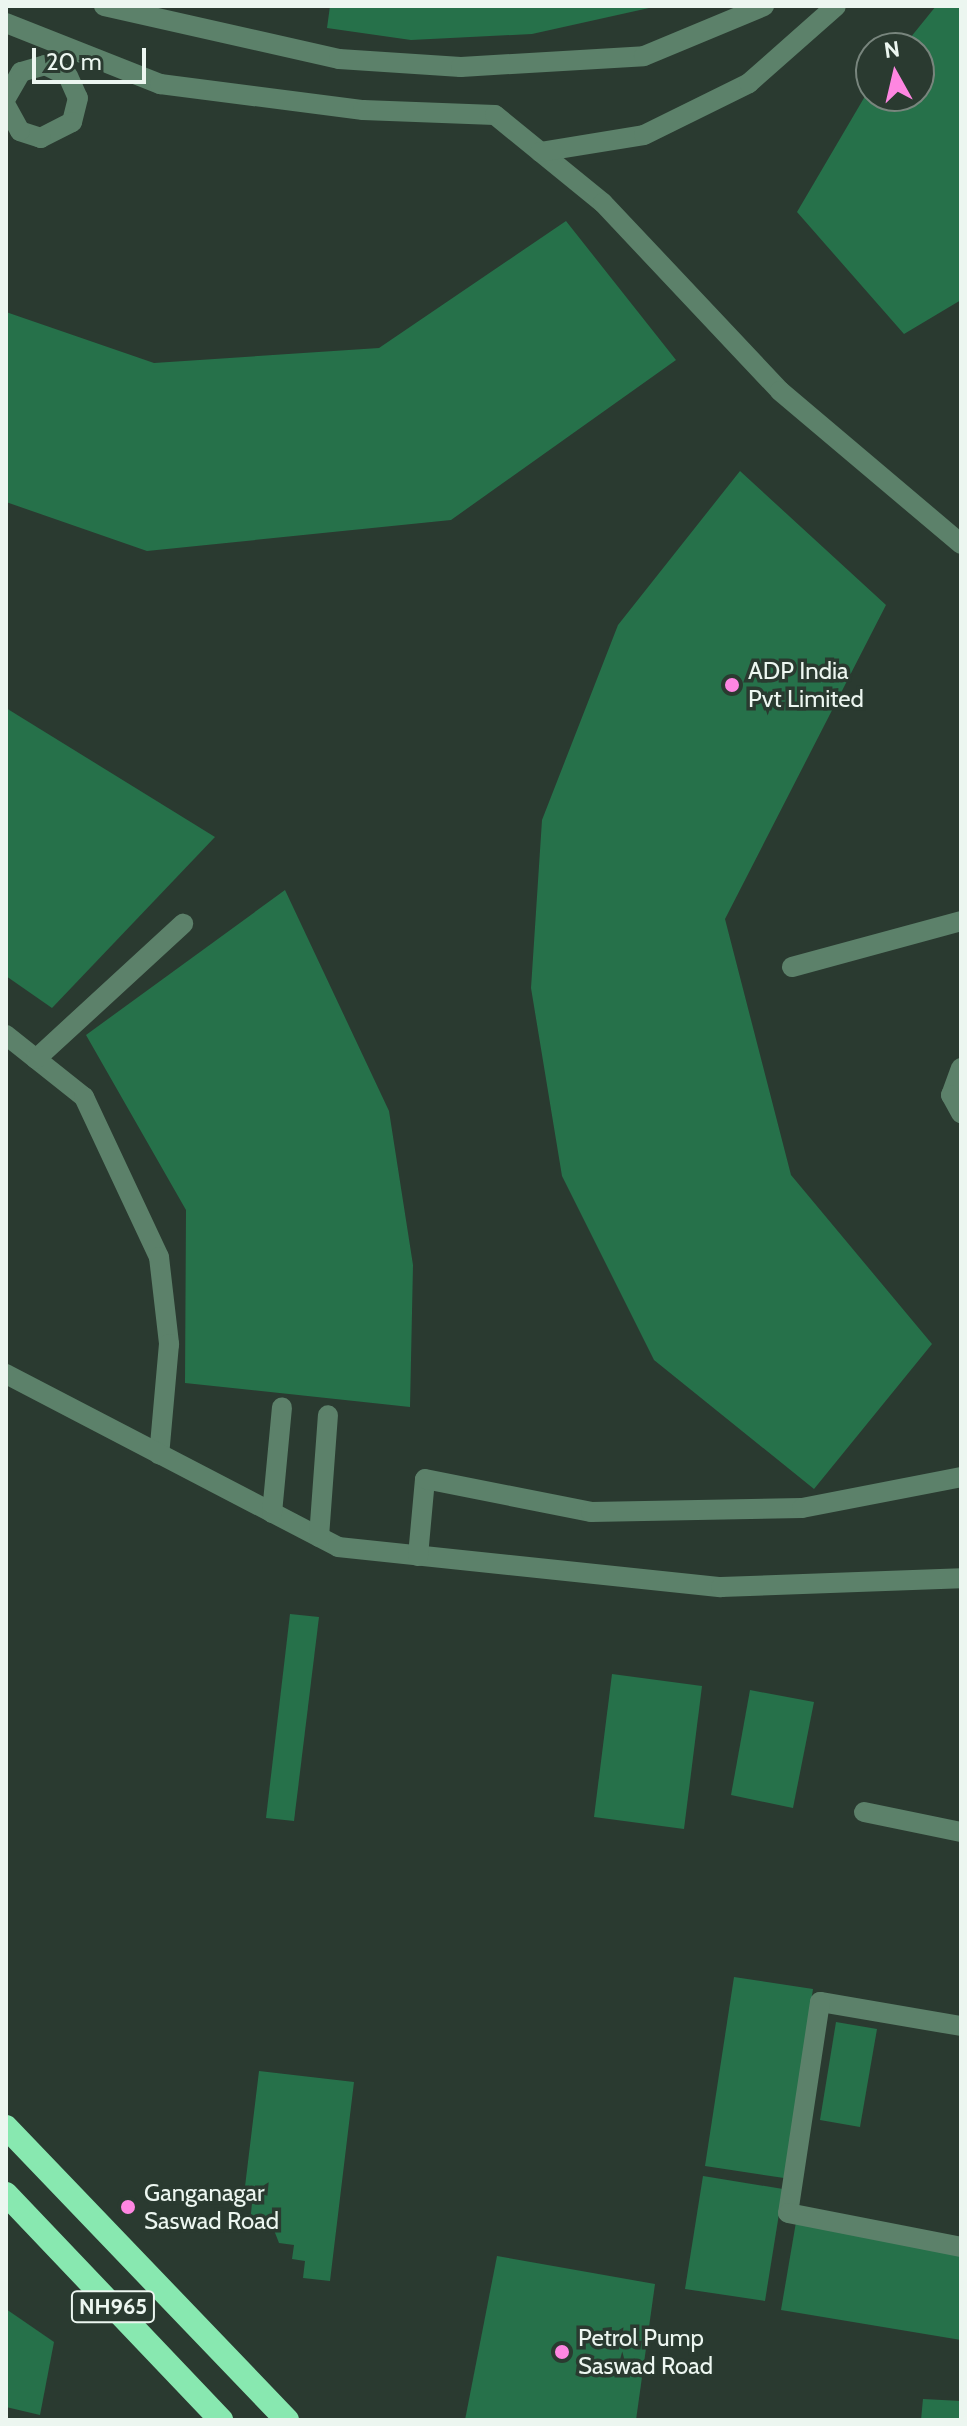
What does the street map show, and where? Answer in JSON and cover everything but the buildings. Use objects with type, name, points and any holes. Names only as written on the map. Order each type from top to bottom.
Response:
[{"type":"highway","points":[[6,2127],[287,2420]]},
{"type":"highway","name":"NH965","points":[[6,2194],[221,2420]]},
{"type":"street","points":[[104,6],[339,59],[461,67],[644,56],[764,6]]},
{"type":"street","points":[[540,152],[657,129],[749,83],[836,6]]},
{"type":"street","points":[[6,23],[160,84],[363,110],[495,115],[603,203],[780,391],[961,544]]},
{"type":"street","points":[[6,98],[6,90],[21,72],[48,66],[68,48]]},
{"type":"street","points":[[6,106],[12,123],[30,136],[63,131],[78,98],[68,76],[48,66]]},
{"type":"street","points":[[792,967],[961,921]]},
{"type":"street","points":[[36,1059],[183,924]]},
{"type":"street","points":[[6,1035],[84,1097],[159,1257],[169,1344],[159,1455]]},
{"type":"street","points":[[961,1068],[951,1095],[961,1113]]},
{"type":"street","points":[[6,1374],[338,1547],[721,1587],[961,1578]]},
{"type":"street","points":[[272,1513],[282,1407]]},
{"type":"street","points":[[319,1537],[328,1415]]},
{"type":"street","points":[[418,1556],[425,1479],[591,1512],[802,1508],[961,1477]]},
{"type":"street","points":[[864,1812],[961,1832]]},
{"type":"street","points":[[961,2026],[820,2002],[788,2213],[961,2247]]},
{"type":"place","name":"ADP India Pvt Limited","points":[[732,685]]},
{"type":"place","name":"Ganganagar Saswad Road","points":[[128,2207]]},
{"type":"place","name":"Petrol Pump Saswad Road","points":[[562,2352]]}]
